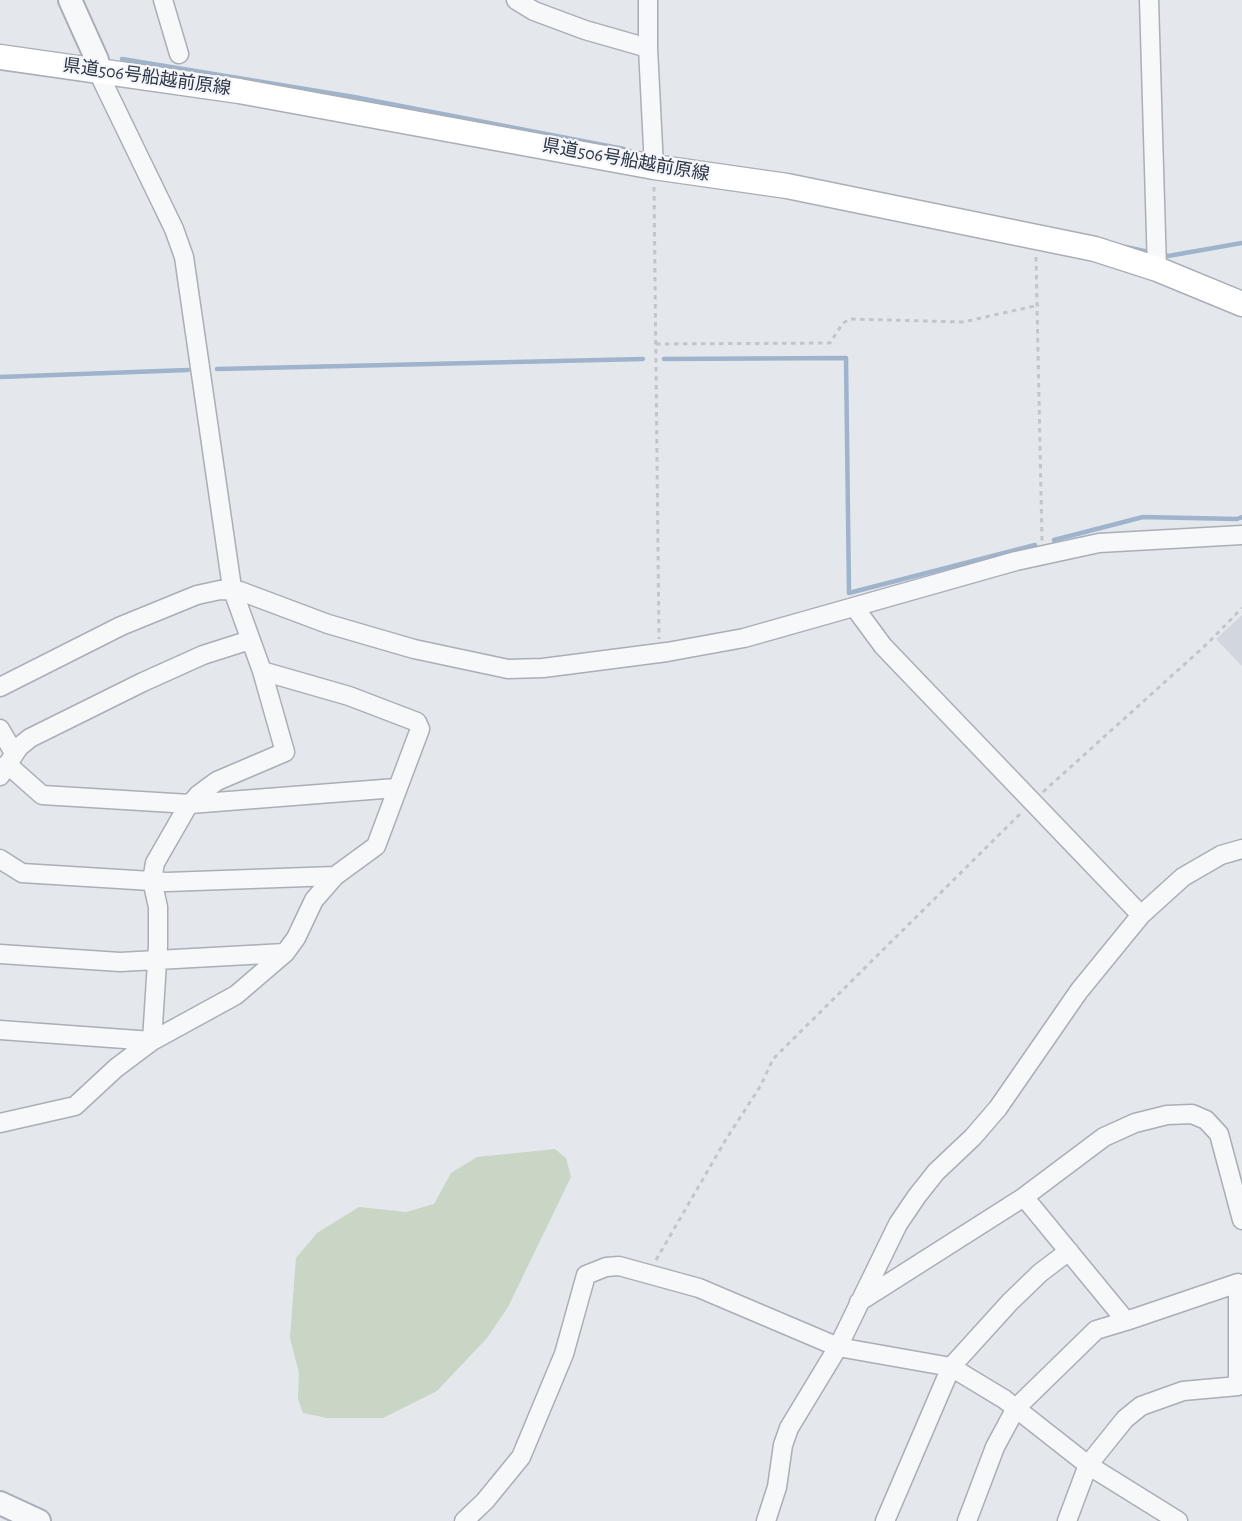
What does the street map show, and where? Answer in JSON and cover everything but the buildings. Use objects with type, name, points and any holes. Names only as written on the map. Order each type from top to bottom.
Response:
[{"type":"main road","name":"県道506号船越前原線","points":[[0,57],[400,118],[654,167],[787,186],[1095,249],[1156,258],[1242,304]]},
{"type":"street","points":[[70,0],[98,60],[97,70],[174,229],[184,257],[232,588],[262,670],[285,752],[217,782],[190,804],[155,863],[152,880],[158,907],[152,1041]]},
{"type":"street","points":[[163,0],[179,54]]},
{"type":"street","points":[[516,0],[534,11],[585,30],[648,48]]},
{"type":"street","points":[[648,0],[654,167]]},
{"type":"street","points":[[1149,0],[1156,258]]},
{"type":"street","points":[[0,687],[121,626],[197,595],[232,588],[378,639],[508,669],[582,664],[744,638],[1042,555],[1121,541],[1242,535]]},
{"type":"street","points":[[855,608],[883,646],[1141,915]]},
{"type":"street","points":[[7,764],[30,738],[143,682],[204,655],[250,640]]},
{"type":"street","points":[[0,1123],[75,1106],[116,1068],[152,1041],[236,995],[285,953],[296,938],[314,900],[335,876],[376,846],[420,729],[417,722],[349,696],[262,670]]},
{"type":"street","points":[[0,729],[7,764],[42,795],[190,804],[396,788]]},
{"type":"street","points":[[766,1521],[777,1487],[783,1445],[789,1428],[838,1347],[898,1224],[916,1197],[936,1172],[973,1137],[998,1108],[1079,991],[1141,915],[1183,877],[1221,855],[1242,849]]},
{"type":"street","points":[[0,859],[22,873],[167,882],[335,876]]},
{"type":"street","points":[[0,954],[157,962],[285,953]]},
{"type":"street","points":[[0,1030],[152,1041]]},
{"type":"street","points":[[860,1302],[1024,1197],[1104,1137],[1135,1123],[1167,1115],[1192,1114],[1206,1120],[1220,1134],[1242,1220]]},
{"type":"street","points":[[1024,1197],[1126,1321]]},
{"type":"street","points":[[885,1521],[951,1367],[1010,1302],[1040,1273],[1069,1251]]},
{"type":"street","points":[[464,1521],[485,1501],[521,1456],[564,1354],[586,1275],[599,1269],[620,1266],[727,1298],[838,1347],[951,1367],[1016,1408],[1088,1465],[1178,1521]]},
{"type":"street","points":[[967,1521],[995,1447],[1016,1408],[1096,1330],[1240,1282],[1238,1386],[1183,1391],[1141,1406],[1125,1419],[1088,1465],[1067,1521]]},
{"type":"street","points":[[0,1503],[39,1521]]},
{"type":"path","points":[[654,167],[659,653]]},
{"type":"path","points":[[1035,237],[1039,305],[1042,555]]},
{"type":"path","points":[[656,344],[830,343],[835,339],[836,332],[843,323],[850,319],[963,322],[1039,305]]},
{"type":"path","points":[[649,1273],[719,1151],[761,1085],[773,1059],[1032,802],[1208,642],[1242,608]]},
{"type":"shaded area","points":[[1242,615],[1242,666],[1216,639]]},
{"type":"green space","points":[[555,1149],[566,1158],[571,1177],[508,1307],[487,1338],[437,1391],[383,1418],[327,1418],[303,1413],[298,1399],[299,1373],[290,1338],[296,1258],[317,1233],[359,1207],[406,1212],[434,1204],[451,1173],[477,1157]]},
{"type":"waterway","points":[[122,59],[354,97],[624,149]]},
{"type":"waterway","points":[[1161,254],[1168,256],[1242,243]]},
{"type":"waterway","points":[[1126,247],[1153,253]]},
{"type":"waterway","points":[[664,359],[846,358],[849,593],[1035,545]]},
{"type":"waterway","points":[[217,369],[643,359]]},
{"type":"waterway","points":[[0,377],[188,370]]},
{"type":"waterway","points":[[1054,540],[1143,517],[1237,519],[1242,517]]}]
